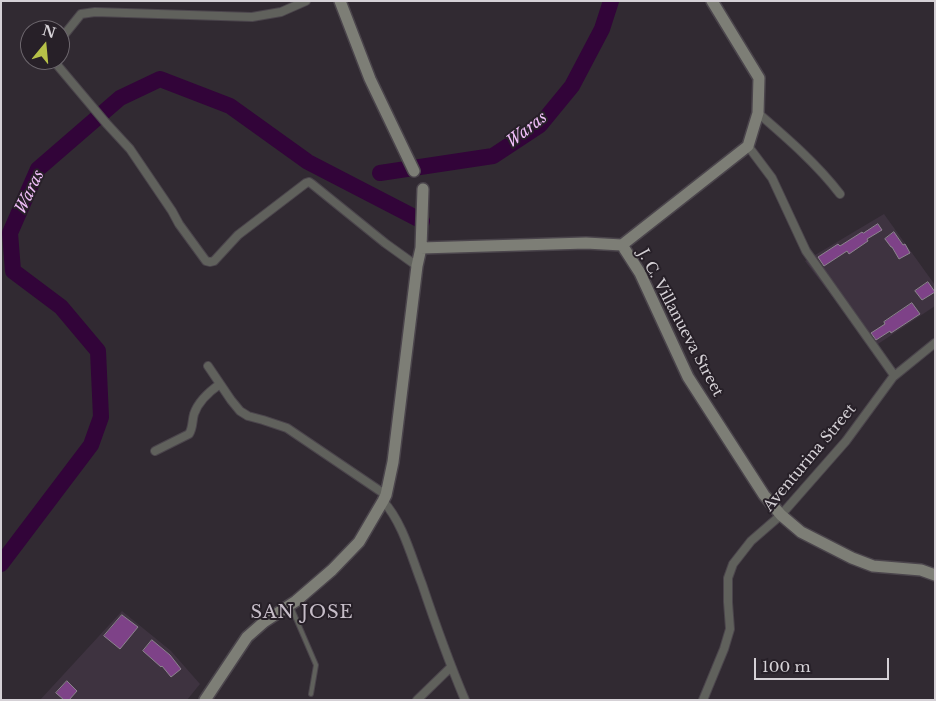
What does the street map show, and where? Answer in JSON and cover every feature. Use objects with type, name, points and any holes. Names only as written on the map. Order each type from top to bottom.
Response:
[{"type":"street","points":[[70,28],[81,14],[95,12],[252,17],[281,12],[306,1]]},
{"type":"street","points":[[340,1],[370,79],[414,171]]},
{"type":"street","points":[[712,1],[759,78],[758,113],[748,146],[772,178],[806,251],[894,376]]},
{"type":"street","points":[[62,70],[130,149],[179,224],[206,260],[214,261],[238,236],[309,182],[417,266]]},
{"type":"street","points":[[758,113],[782,133],[828,179],[840,194]]},
{"type":"street","name":"J. C. Villanueva Street","points":[[748,146],[622,245],[640,273],[688,377],[764,495],[782,515],[801,532],[852,558],[873,566],[921,570],[935,575]]},
{"type":"street","points":[[205,700],[247,637],[264,622],[313,588],[359,542],[384,498],[394,462],[417,266],[421,248],[423,189]]},
{"type":"street","points":[[421,248],[586,243],[622,245]]},
{"type":"street","name":"Aventurina Street","points":[[703,700],[724,649],[730,629],[728,578],[733,564],[751,541],[782,515],[846,441],[894,376],[935,343]]},
{"type":"street","points":[[208,366],[240,411],[248,416],[287,428],[384,498],[408,547],[451,667],[465,700]]},
{"type":"street","points":[[155,451],[189,434],[194,413],[208,392],[220,384]]},
{"type":"street","points":[[417,700],[451,667]]},
{"type":"lane","points":[[290,605],[316,665],[311,694]]},
{"type":"shaded area","points":[[884,214],[935,285],[935,306],[872,348],[805,261]]},
{"type":"shaded area","points":[[122,611],[171,651],[200,684],[187,700],[40,700]]},
{"type":"building","points":[[878,224],[882,230],[867,239],[868,241],[849,254],[847,251],[824,266],[818,257],[838,244],[840,246]]},
{"type":"building","points":[[894,232],[910,253],[899,259],[885,239]]},
{"type":"building","points":[[928,282],[935,292],[922,300],[915,291]]},
{"type":"building","points":[[912,303],[920,314],[891,333],[890,331],[876,340],[871,333]]},
{"type":"building","points":[[122,615],[138,627],[120,649],[104,636]]},
{"type":"building","points":[[152,640],[170,655],[181,669],[171,677],[162,666],[143,651]]},
{"type":"building","points":[[67,681],[77,691],[69,700],[64,700],[56,693]]},
{"type":"waterway","name":"Waras","points":[[380,173],[493,156],[540,125],[572,86],[602,29],[611,1]]},
{"type":"waterway","name":"Waras","points":[[1,564],[91,445],[101,417],[98,351],[61,307],[13,271],[10,233],[38,169],[120,98],[160,79],[230,106],[308,162],[422,221]]},
{"type":"district","name":"SAN JOSE","points":[[302,613]]}]
